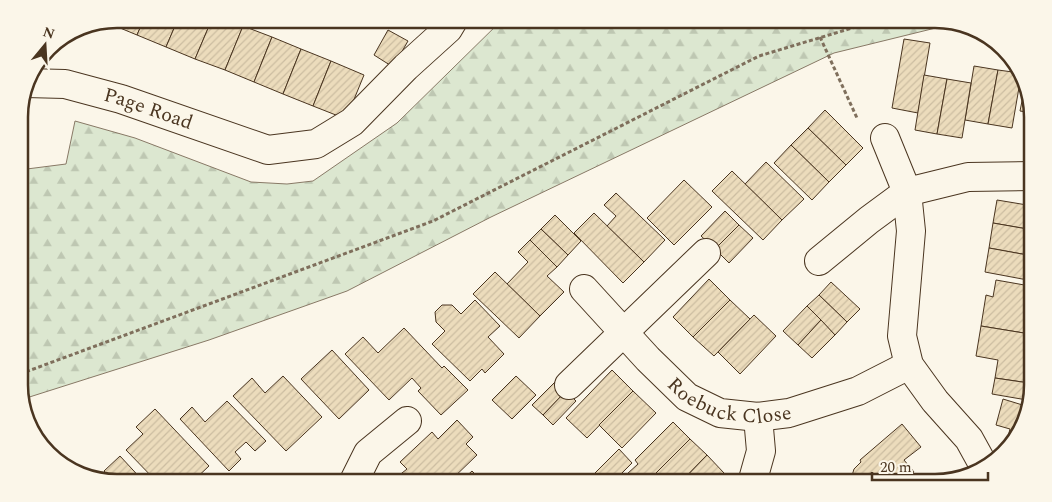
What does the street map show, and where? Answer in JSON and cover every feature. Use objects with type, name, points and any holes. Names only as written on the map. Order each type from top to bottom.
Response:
[{"type":"street","name":"Page Road","points":[[34,83],[64,84],[121,99],[268,150],[316,144],[352,122],[406,67],[449,28]]},
{"type":"street","points":[[885,138],[907,192],[911,232],[902,336],[909,365],[935,401],[969,439],[982,462]]},
{"type":"street","points":[[819,260],[907,192],[968,177],[1024,176]]},
{"type":"street","points":[[569,385],[706,253]]},
{"type":"street","name":"Roebuck Close","points":[[584,289],[648,359],[688,397],[720,413],[758,417],[788,413],[858,391],[909,365]]},
{"type":"street","points":[[754,474],[761,450],[758,417]]},
{"type":"street","points":[[358,474],[368,453],[408,421]]},
{"type":"path","points":[[28,371],[433,221],[759,56],[851,28]]},
{"type":"path","points":[[820,37],[863,131],[885,138]]},
{"type":"green space","points":[[494,28],[936,28],[834,53],[491,217],[347,291],[209,340],[28,397],[28,169],[66,164],[75,121],[135,138],[251,182],[287,184],[313,181],[397,123]]},
{"type":"building","points":[[120,28],[140,28],[137,35]]},
{"type":"building","points":[[140,28],[174,28],[166,47],[137,35]]},
{"type":"building","points":[[174,28],[208,28],[195,59],[166,47]]},
{"type":"building","points":[[208,28],[242,28],[225,70],[195,59]]},
{"type":"building","points":[[242,28],[248,28],[272,37],[254,82],[225,70]]},
{"type":"building","points":[[388,30],[408,41],[393,67],[374,55]]},
{"type":"building","points":[[272,37],[301,49],[283,94],[254,82]]},
{"type":"building","points":[[904,39],[930,43],[918,113],[892,108]]},
{"type":"building","points":[[301,49],[331,61],[313,106],[283,94]]},
{"type":"building","points":[[331,61],[364,75],[346,119],[313,106]]},
{"type":"building","points":[[974,66],[998,70],[988,124],[965,120]]},
{"type":"building","points":[[998,70],[1013,72],[1019,87],[1012,128],[988,124]]},
{"type":"building","points":[[924,75],[947,79],[937,134],[915,130]]},
{"type":"building","points":[[947,79],[971,83],[962,138],[937,134]]},
{"type":"building","points":[[1022,99],[1024,112],[1020,111]]},
{"type":"building","points":[[825,110],[863,148],[846,165],[808,128]]},
{"type":"building","points":[[808,128],[846,165],[829,182],[791,145]]},
{"type":"building","points":[[791,145],[829,182],[812,200],[774,163]]},
{"type":"building","points":[[766,162],[804,199],[782,220],[745,184]]},
{"type":"building","points":[[732,171],[782,220],[763,240],[712,191]]},
{"type":"building","points":[[684,180],[712,207],[674,245],[647,218]]},
{"type":"building","points":[[616,193],[665,240],[644,262],[607,226],[616,216],[604,205]]},
{"type":"building","points":[[997,200],[1024,204],[1024,228],[993,223]]},
{"type":"building","points":[[725,211],[739,225],[715,249],[701,236]]},
{"type":"building","points":[[594,213],[644,262],[623,283],[574,233]]},
{"type":"building","points":[[555,215],[581,241],[568,255],[541,229]]},
{"type":"building","points":[[993,223],[1024,228],[1024,254],[989,248]]},
{"type":"building","points":[[739,225],[753,238],[729,263],[715,249]]},
{"type":"building","points":[[541,229],[568,255],[557,267],[530,240]]},
{"type":"building","points":[[530,240],[557,267],[547,276],[564,292],[540,316],[507,284],[528,262],[518,252]]},
{"type":"building","points":[[989,248],[1024,254],[1024,279],[985,272]]},
{"type":"building","points":[[495,272],[540,316],[519,338],[473,294]]},
{"type":"building","points":[[709,279],[730,300],[693,337],[673,317]]},
{"type":"building","points":[[996,280],[1024,285],[1024,333],[981,326],[986,295],[993,297]]},
{"type":"building","points":[[831,282],[860,309],[847,322],[819,295]]},
{"type":"building","points":[[819,295],[847,322],[835,335],[807,306]]},
{"type":"building","points":[[475,300],[500,326],[488,337],[504,354],[485,373],[482,369],[470,381],[432,344],[445,331],[436,322],[435,312],[442,305],[452,305],[461,314]]},
{"type":"building","points":[[730,300],[750,319],[714,356],[693,337]]},
{"type":"building","points":[[807,306],[821,320],[798,345],[783,331]]},
{"type":"building","points":[[754,315],[776,336],[740,374],[718,352]]},
{"type":"building","points":[[821,320],[835,335],[812,358],[798,345]]},
{"type":"building","points":[[981,326],[1024,333],[1024,382],[995,378],[998,360],[976,356]]},
{"type":"building","points":[[404,328],[442,368],[444,366],[468,390],[441,415],[418,391],[421,388],[412,378],[389,400],[345,354],[363,337],[378,353]]},
{"type":"building","points":[[332,350],[369,390],[339,419],[301,379]]},
{"type":"building","points":[[612,370],[633,391],[587,438],[566,418]]},
{"type":"building","points":[[283,376],[322,417],[286,451],[233,396],[252,378],[265,393]]},
{"type":"building","points":[[516,376],[536,395],[512,419],[492,400]]},
{"type":"building","points":[[995,378],[1024,382],[1024,399],[992,394]]},
{"type":"building","points":[[556,381],[566,391],[543,415],[532,405]]},
{"type":"building","points":[[566,391],[576,401],[553,425],[543,415]]},
{"type":"building","points":[[633,391],[656,413],[622,448],[599,425]]},
{"type":"building","points":[[1003,399],[1022,405],[1018,419],[1008,437],[1010,429],[996,425]]},
{"type":"building","points":[[227,401],[266,441],[255,451],[246,442],[235,452],[241,459],[229,471],[180,419],[192,407],[205,422]]},
{"type":"building","points":[[155,409],[209,466],[201,474],[149,474],[126,450],[143,434],[136,427]]},
{"type":"building","points":[[457,420],[473,437],[466,444],[477,455],[457,474],[401,474],[407,469],[400,462],[432,432],[438,439]]},
{"type":"building","points":[[673,422],[690,439],[655,474],[627,474],[638,464],[635,460]]},
{"type":"building","points":[[902,424],[921,447],[904,460],[914,472],[911,474],[852,474],[854,469],[861,462],[860,460]]},
{"type":"building","points":[[690,439],[707,455],[689,474],[655,474]]},
{"type":"building","points":[[619,449],[632,463],[621,474],[594,474]]},
{"type":"building","points":[[707,455],[724,473],[723,474],[689,474]]},
{"type":"building","points":[[120,456],[137,474],[107,474],[104,471]]}]
